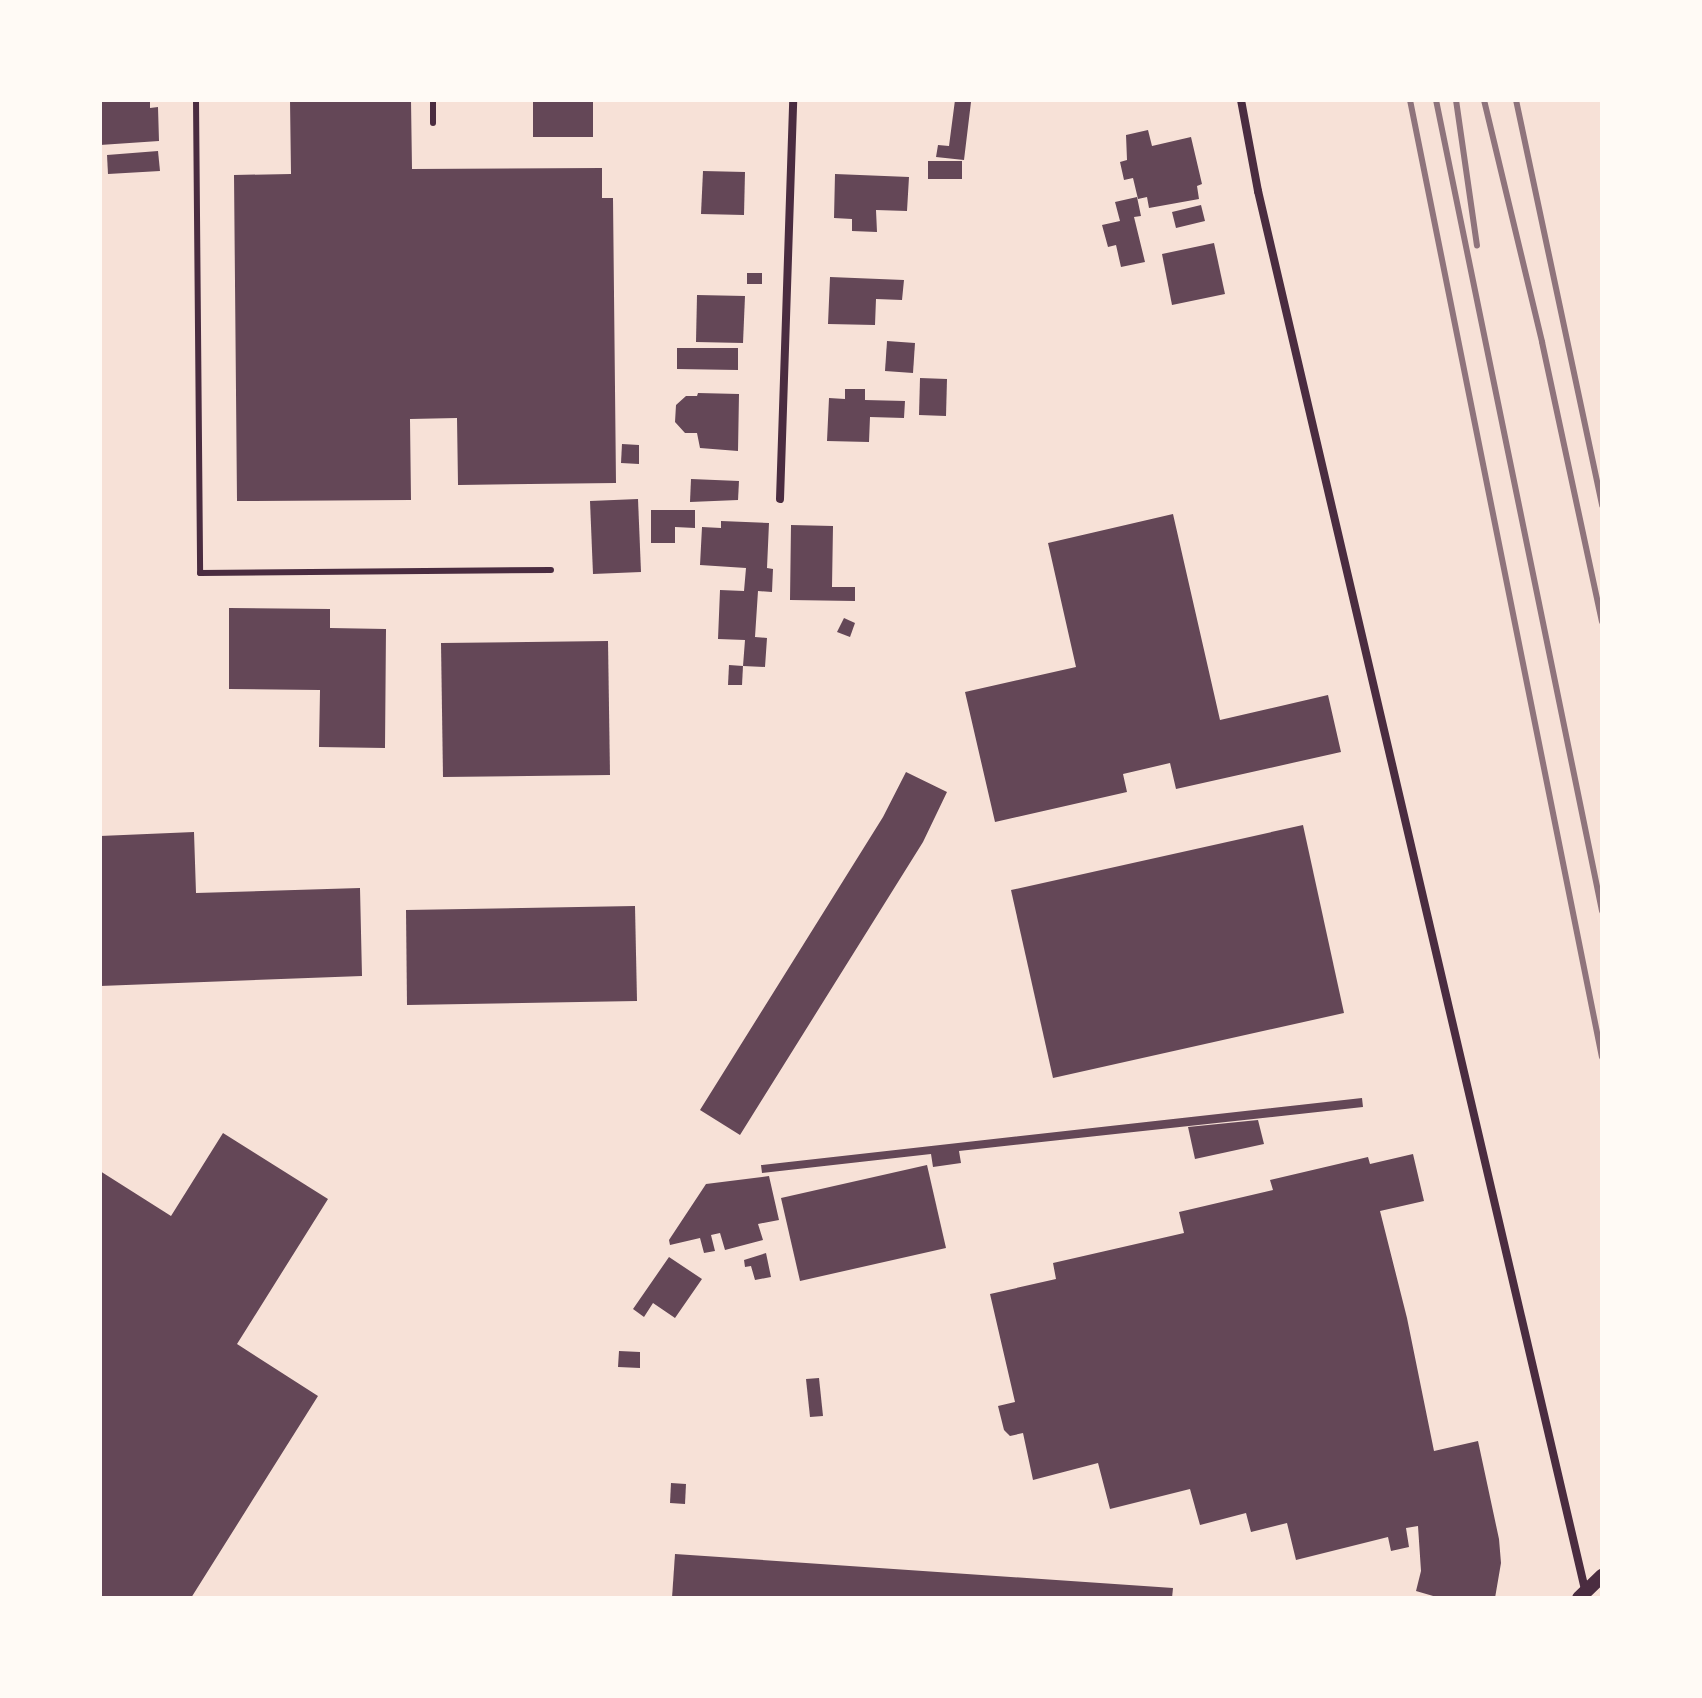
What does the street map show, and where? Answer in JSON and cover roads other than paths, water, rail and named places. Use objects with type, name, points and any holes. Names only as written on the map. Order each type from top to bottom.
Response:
[{"type":"street","points":[[780,499],[793,100]]},
{"type":"street","points":[[1241,100],[1258,191],[1582,1594],[1602,1576]]},
{"type":"lane","points":[[196,100],[200,573],[551,570]]},
{"type":"lane","points":[[433,100],[433,123]]},
{"type":"railway","points":[[1410,100],[1602,1057]]},
{"type":"railway","points":[[1436,100],[1602,911]]},
{"type":"railway","points":[[1456,100],[1477,245]]},
{"type":"railway","points":[[1484,100],[1542,342],[1602,622]]},
{"type":"railway","points":[[1516,100],[1602,506]]}]
